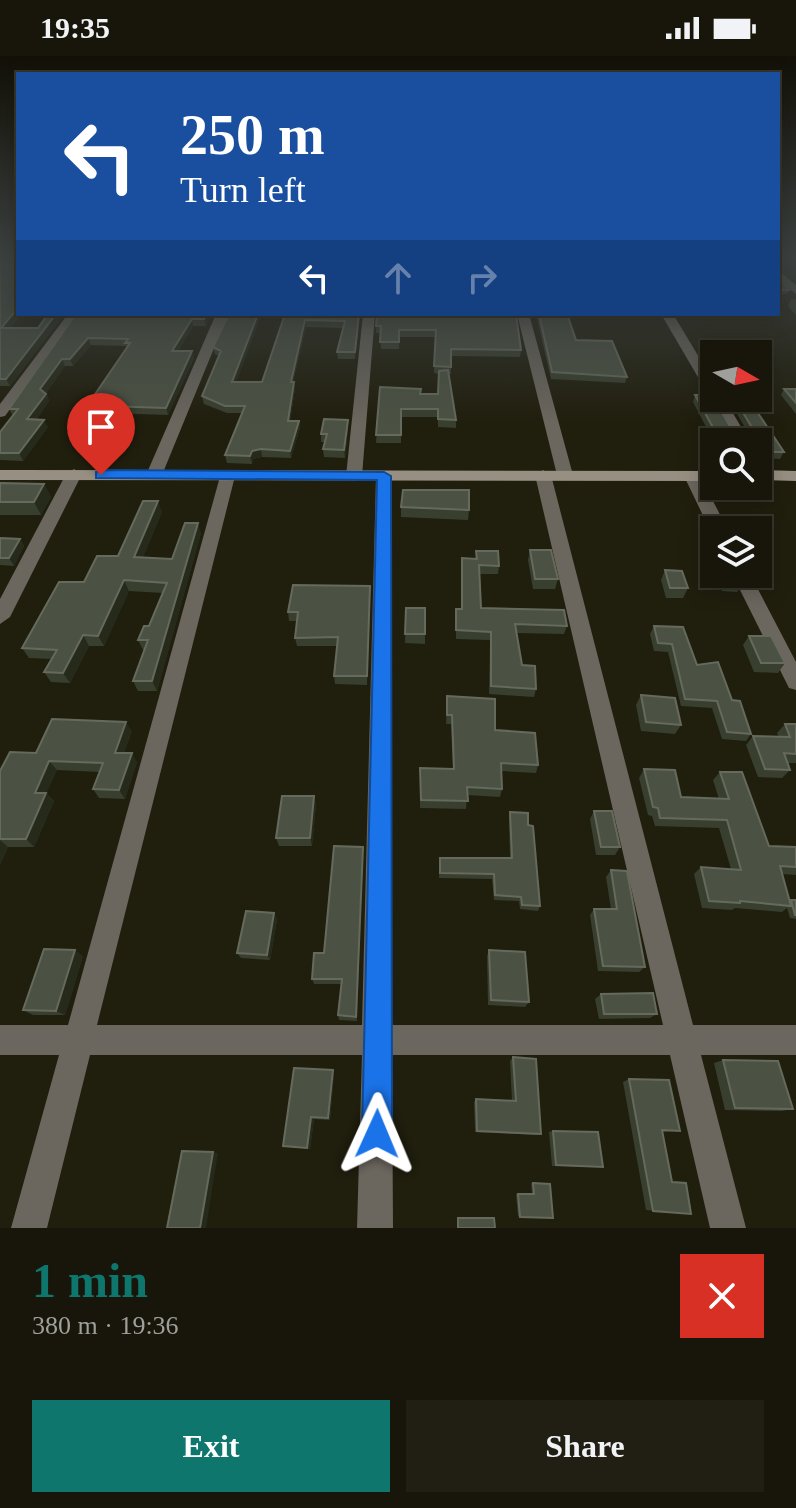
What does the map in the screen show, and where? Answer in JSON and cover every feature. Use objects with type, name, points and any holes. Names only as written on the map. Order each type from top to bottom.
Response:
[{"type":"main road","points":[[772,473],[796,476]]},
{"type":"main road","points":[[0,475],[700,476]]},
{"type":"street","points":[[0,413],[73,316]]},
{"type":"street","points":[[154,475],[221,316]]},
{"type":"street","points":[[354,476],[369,316]]},
{"type":"street","points":[[523,316],[554,475],[682,1040],[728,1228]]},
{"type":"street","points":[[668,316],[700,369]]},
{"type":"street","points":[[0,617],[74,474]]},
{"type":"street","points":[[29,1228],[227,476]]},
{"type":"street","points":[[375,1228],[384,476]]},
{"type":"street","points":[[692,476],[712,516]]},
{"type":"street","points":[[748,588],[796,682]]},
{"type":"street","points":[[0,1040],[796,1040]]},
{"type":"building","points":[[0,315],[12,315],[1,328],[38,328],[47,316],[54,316],[6,379],[0,379]]},
{"type":"building","points":[[75,316],[206,316],[204,319],[192,319],[172,351],[192,351],[166,408],[105,406],[88,431],[70,431],[130,343],[125,343],[128,339],[88,338],[70,359],[62,359],[40,389],[46,394],[27,419],[44,420],[19,453],[0,453],[0,432],[18,409],[9,409]]},
{"type":"building","points":[[228,316],[257,316],[232,382],[262,382],[284,316],[359,316],[355,352],[337,352],[345,321],[305,320],[291,382],[294,382],[288,421],[299,421],[290,451],[261,449],[252,451],[250,456],[225,455],[245,406],[225,406],[202,396],[221,351],[213,347]]},
{"type":"building","points":[[377,316],[516,316],[521,350],[451,349],[451,367],[434,366],[436,330],[399,330],[399,342],[380,342],[381,326],[376,326]]},
{"type":"building","points":[[539,316],[568,316],[576,340],[612,341],[627,377],[552,372]]},
{"type":"building","points":[[448,370],[456,420],[438,419],[438,409],[401,409],[401,435],[376,435],[380,387],[421,389],[420,394],[438,394],[439,371]]},
{"type":"building","points":[[784,389],[796,389],[796,403]]},
{"type":"building","points":[[704,412],[722,412],[731,428],[713,428]]},
{"type":"building","points":[[743,412],[757,412],[768,428],[752,428]]},
{"type":"building","points":[[324,419],[348,420],[344,450],[323,449],[327,434],[321,434]]},
{"type":"building","points":[[772,434],[784,452],[772,452]]},
{"type":"building","points":[[0,483],[44,484],[34,502],[0,502]]},
{"type":"building","points":[[403,490],[469,490],[469,510],[401,507]]},
{"type":"building","points":[[143,501],[158,501],[134,557],[172,559],[185,523],[198,523],[152,681],[133,681],[148,640],[138,640],[144,626],[149,626],[167,583],[124,580],[98,636],[83,635],[63,673],[44,672],[57,650],[22,648],[59,582],[84,582],[97,556],[118,556]]},
{"type":"building","points":[[0,538],[20,539],[9,558],[0,558]]},
{"type":"building","points":[[530,550],[551,550],[558,579],[535,579]]},
{"type":"building","points":[[476,551],[498,551],[499,566],[479,565],[481,608],[564,610],[567,626],[515,624],[522,665],[535,666],[536,689],[491,686],[491,632],[456,630],[456,609],[462,609],[462,558],[477,559]]},
{"type":"building","points":[[665,570],[682,571],[688,588],[670,588]]},
{"type":"building","points":[[293,585],[370,586],[367,676],[334,676],[338,637],[295,638],[298,612],[288,612]]},
{"type":"building","points":[[406,608],[425,608],[425,634],[405,634]]},
{"type":"building","points":[[654,626],[683,627],[697,665],[718,662],[732,700],[740,701],[751,734],[727,732],[717,701],[685,699],[672,644],[658,643]]},
{"type":"building","points":[[749,636],[771,636],[785,663],[761,663]]},
{"type":"building","points":[[641,695],[675,698],[681,725],[646,722]]},
{"type":"building","points":[[447,696],[495,699],[495,730],[535,733],[538,765],[501,763],[502,789],[467,787],[468,801],[421,800],[420,768],[454,769],[452,715],[447,715]]},
{"type":"building","points":[[52,719],[126,722],[115,753],[132,753],[119,790],[93,789],[103,763],[49,761],[35,793],[46,793],[26,839],[0,839],[0,771],[10,752],[36,753]]},
{"type":"building","points":[[785,724],[796,724],[796,754],[784,753],[790,770],[765,769],[753,736],[790,737]]},
{"type":"building","points":[[644,769],[675,770],[681,797],[729,799],[720,772],[742,772],[769,846],[796,847],[796,867],[780,866],[791,906],[709,901],[701,867],[741,870],[727,820],[660,818],[658,808],[653,807]]},
{"type":"building","points":[[282,796],[314,796],[310,838],[276,838]]},
{"type":"building","points":[[594,811],[612,811],[620,847],[601,847]]},
{"type":"building","points":[[510,812],[528,813],[528,825],[533,826],[540,906],[522,905],[521,897],[495,895],[494,874],[440,873],[440,858],[512,858]]},
{"type":"building","points":[[334,846],[363,847],[356,1017],[338,1015],[342,979],[312,979],[314,953],[324,953]]},
{"type":"building","points":[[611,870],[627,871],[645,967],[603,966],[594,909],[617,909]]},
{"type":"building","points":[[791,900],[796,900],[796,915],[795,915]]},
{"type":"building","points":[[246,911],[274,913],[267,955],[237,953]]},
{"type":"building","points":[[44,949],[75,950],[56,1011],[23,1010]]},
{"type":"building","points":[[489,950],[525,952],[529,1002],[491,1000]]},
{"type":"building","points":[[653,993],[657,1014],[604,1014],[601,994]]},
{"type":"building","points":[[513,1057],[536,1059],[541,1134],[477,1131],[476,1099],[516,1101]]},
{"type":"building","points":[[723,1060],[778,1061],[793,1109],[735,1108]]},
{"type":"building","points":[[294,1068],[333,1070],[328,1118],[311,1117],[307,1148],[283,1146]]},
{"type":"building","points":[[629,1079],[669,1080],[680,1131],[662,1130],[672,1182],[686,1183],[691,1214],[653,1211]]},
{"type":"building","points":[[553,1131],[598,1132],[603,1167],[556,1165]]},
{"type":"building","points":[[182,1151],[213,1152],[200,1228],[167,1228]]},
{"type":"building","points":[[533,1183],[550,1184],[553,1218],[520,1217],[518,1194],[534,1194]]},
{"type":"building","points":[[458,1218],[494,1218],[495,1228],[458,1228]]},
{"type":"route","points":[[101,475],[384,476],[377,1134]]}]
